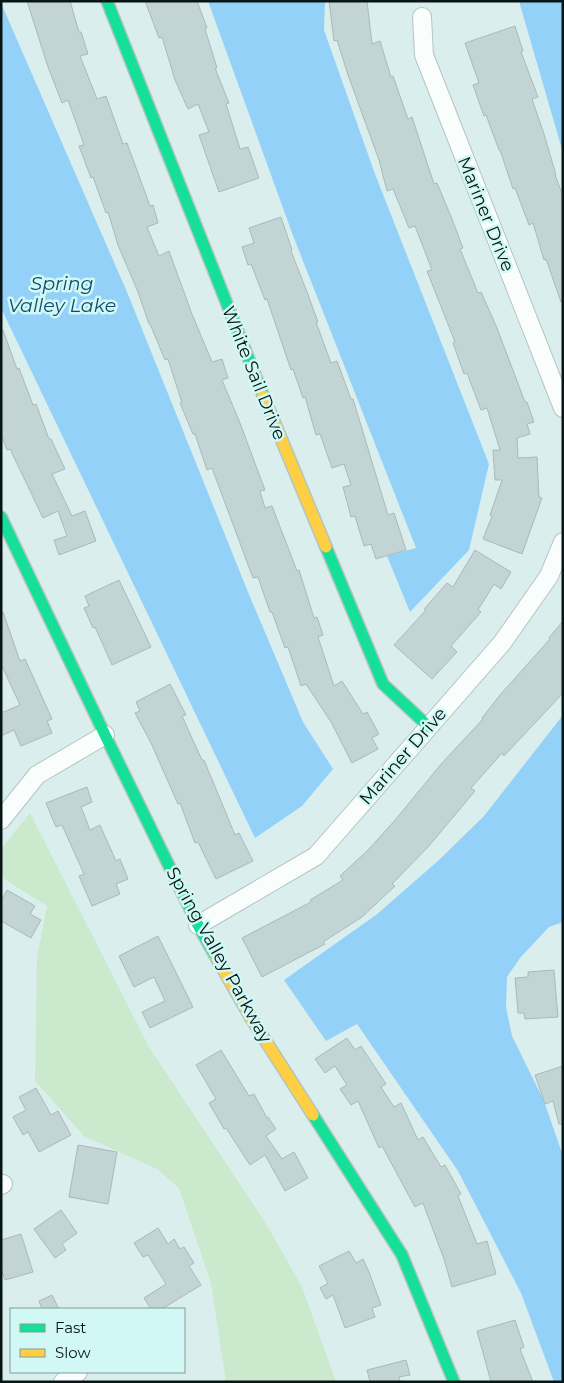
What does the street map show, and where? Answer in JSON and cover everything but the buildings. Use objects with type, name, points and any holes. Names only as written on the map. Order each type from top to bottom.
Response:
[{"type":"street","name":"White Sail Drive","points":[[107,1],[257,382],[383,684],[429,727]]},
{"type":"street","name":"Mariner Drive","points":[[422,17],[424,55],[563,408]]},
{"type":"street","name":"Spring Valley Parkway","points":[[1,517],[105,736],[198,925],[251,1018],[402,1255],[454,1382]]},
{"type":"street","name":"Mariner Drive","points":[[198,925],[316,856],[502,643],[550,576],[563,542]]},
{"type":"street","points":[[1,820],[37,775],[105,736]]},
{"type":"street","points":[[63,1382],[76,1373]]},
{"type":"green space","points":[[30,813],[149,1047],[265,1222],[302,1287],[336,1382],[226,1382],[211,1283],[179,1188],[157,1169],[84,1136],[35,1081],[37,958],[47,906],[1,877],[1,849]]},
{"type":"water","points":[[208,1],[325,1],[324,30],[375,174],[489,464],[469,550],[410,612],[387,556],[416,548],[292,233]]},
{"type":"water","points":[[519,1],[563,1],[563,153],[523,15]]},
{"type":"water","name":"Spring Valley Lake","points":[[1,3],[127,292],[248,592],[303,722],[333,769],[302,806],[255,838],[1,308]]},
{"type":"water","points":[[563,715],[563,922],[549,927],[520,958],[507,977],[506,1007],[512,1036],[544,1101],[563,1156],[563,1382],[554,1382],[521,1293],[458,1171],[357,1024],[326,1041],[284,980],[376,915],[439,860],[484,816]]},
{"type":"traffic: fast","points":[[107,1],[263,395]]},
{"type":"traffic: fast","points":[[1,517],[105,735],[198,925],[216,957]]},
{"type":"traffic: fast","points":[[326,547],[383,684],[429,727]]},
{"type":"traffic: fast","points":[[313,1115],[402,1255],[454,1382]]},
{"type":"traffic: slow","points":[[263,395],[326,547]]},
{"type":"traffic: slow","points":[[216,957],[251,1018],[313,1115]]}]
